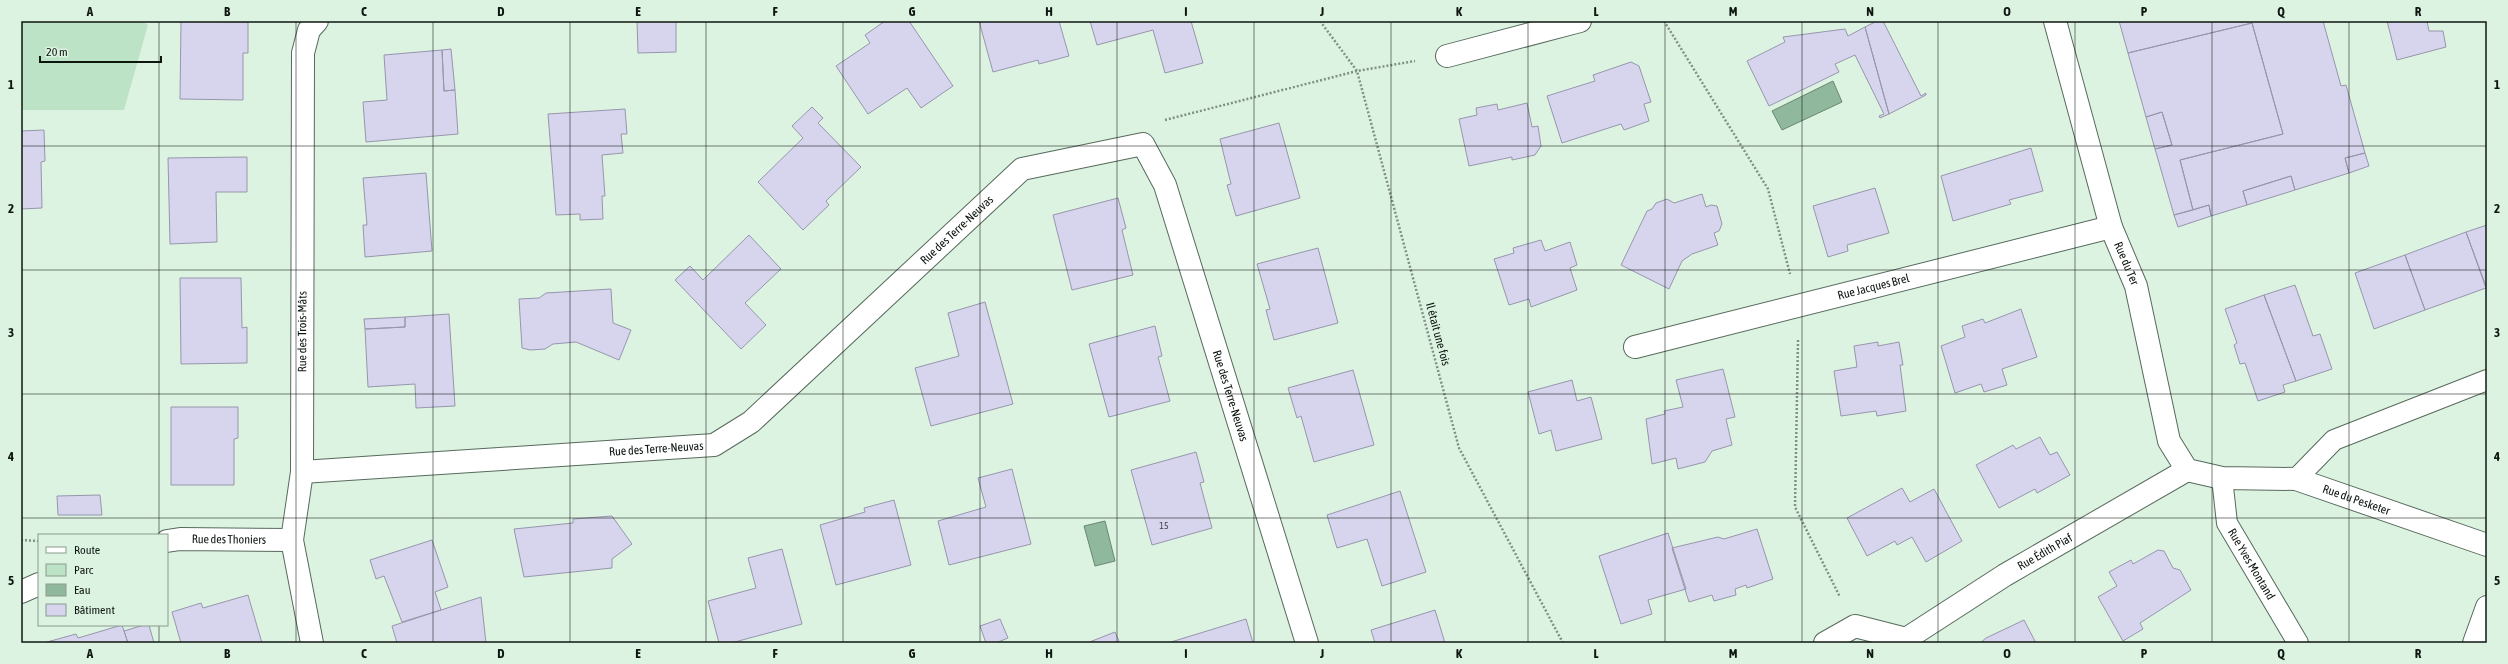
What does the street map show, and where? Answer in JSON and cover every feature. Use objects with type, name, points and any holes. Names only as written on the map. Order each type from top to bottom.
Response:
[{"type":"street","name":"Rue des Trois-Mâts","points":[[312,643],[292,540],[302,472],[303,53],[309,30],[317,21]]},
{"type":"street","points":[[1447,56],[1580,21]]},
{"type":"street","name":"Rue du Ter","points":[[2055,21],[2111,227],[2136,286],[2170,441],[2187,470]]},
{"type":"street","name":"Rue des Terre-Neuvas","points":[[302,472],[714,446],[751,422],[1022,169],[1143,144],[1165,185],[1307,643]]},
{"type":"street","name":"Rue Jacques Brel","points":[[1635,347],[2111,227]]},
{"type":"street","points":[[2187,470],[2222,478]]},
{"type":"street","name":"Rue Édith Piaf","points":[[1824,643],[1855,626],[1907,641],[2005,575],[2187,470]]},
{"type":"street","name":"Rue du Pesketer","points":[[2222,478],[2296,479],[2487,545]]},
{"type":"street","name":"Rue des Thoniers","points":[[168,541],[180,539],[292,540]]},
{"type":"street","points":[[21,592],[38,584]]},
{"type":"street","points":[[2474,643],[2487,607]]},
{"type":"lane","points":[[2296,479],[2334,440],[2487,380]]},
{"type":"lane","name":"Rue Yves Montand","points":[[2222,478],[2227,523],[2298,643]]},
{"type":"path","name":"Il était une fois","points":[[1320,21],[1357,71],[1459,448],[1563,643]]},
{"type":"path","points":[[1143,144],[1164,120],[1357,71],[1447,56]]},
{"type":"path","points":[[21,540],[38,541]]},
{"type":"green space","points":[[21,21],[142,21],[148,25],[124,110],[21,110]]},
{"type":"water","points":[[1833,81],[1842,102],[1782,130],[1772,111]]},
{"type":"water","points":[[1105,521],[1115,561],[1095,566],[1084,526]]},
{"type":"building","points":[[181,21],[248,22],[248,53],[243,53],[243,100],[180,99]]},
{"type":"building","points":[[637,21],[676,21],[676,52],[638,53]]},
{"type":"building","points":[[885,21],[909,21],[953,86],[921,108],[907,88],[868,114],[836,66],[870,43],[865,35]]},
{"type":"building","points":[[979,21],[1059,21],[1069,56],[1039,64],[1038,60],[993,72]]},
{"type":"building","points":[[1090,21],[1191,21],[1203,63],[1165,73],[1153,30],[1097,45]]},
{"type":"building","points":[[1877,21],[1883,21],[1921,96],[1926,93],[1926,95],[1889,114],[1865,27]]},
{"type":"building","points":[[2119,21],[2323,21],[2341,86],[2346,85],[2365,153],[2345,158],[2349,173],[2295,190],[2291,176],[2243,191],[2247,205],[2211,216],[2209,205],[2193,210],[2180,160],[2283,134],[2252,23],[2128,53]]},
{"type":"building","points":[[2387,21],[2427,21],[2429,31],[2443,31],[2446,47],[2397,60]]},
{"type":"building","points":[[2252,23],[2283,134],[2180,160],[2193,210],[2174,215],[2155,149],[2172,145],[2162,112],[2146,117],[2128,53]]},
{"type":"building","points":[[1865,27],[1889,114],[1880,118],[1879,116],[1884,114],[1855,55],[1835,64],[1839,72],[1769,106],[1747,61],[1785,42],[1783,37],[1845,29],[1848,36]]},
{"type":"building","points":[[451,49],[455,90],[444,91],[442,50]]},
{"type":"building","points":[[442,50],[444,91],[455,90],[458,134],[366,142],[363,102],[387,100],[384,55]]},
{"type":"building","points":[[1631,62],[1639,66],[1651,102],[1644,104],[1649,121],[1624,130],[1621,124],[1562,143],[1547,96],[1595,81],[1593,75]]},
{"type":"building","points":[[1527,103],[1532,127],[1538,126],[1541,146],[1535,155],[1512,160],[1512,157],[1469,166],[1459,119],[1477,115],[1476,108],[1497,104],[1498,110]]},
{"type":"building","points":[[812,107],[823,118],[818,123],[861,167],[826,201],[829,205],[803,230],[758,182],[803,138],[792,126]]},
{"type":"building","points":[[625,109],[627,134],[621,134],[623,153],[602,155],[605,196],[602,196],[603,219],[580,220],[580,214],[556,215],[548,114]]},
{"type":"building","points":[[2162,112],[2172,145],[2155,149],[2146,117]]},
{"type":"building","points":[[1279,123],[1300,198],[1236,216],[1227,185],[1231,184],[1220,139]]},
{"type":"building","points":[[44,130],[45,161],[41,162],[42,208],[21,209],[21,131]]},
{"type":"building","points":[[2031,148],[2043,191],[2009,200],[2011,204],[1953,221],[1941,176]]},
{"type":"building","points":[[2365,153],[2369,166],[2349,173],[2345,158]]},
{"type":"building","points":[[247,157],[247,192],[216,192],[217,242],[170,244],[168,158]]},
{"type":"building","points":[[426,173],[432,251],[365,257],[363,225],[367,225],[363,178]]},
{"type":"building","points":[[2291,176],[2295,190],[2247,205],[2243,191]]},
{"type":"building","points":[[1875,188],[1889,233],[1847,245],[1848,251],[1828,257],[1813,206]]},
{"type":"building","points":[[1702,194],[1706,207],[1711,205],[1717,206],[1722,224],[1719,231],[1714,233],[1718,245],[1692,254],[1682,261],[1669,289],[1621,265],[1647,211],[1652,209],[1656,203],[1667,199],[1674,203]]},
{"type":"building","points":[[1118,198],[1126,228],[1122,230],[1133,275],[1072,290],[1053,215]]},
{"type":"building","points":[[2209,205],[2211,216],[2178,227],[2174,215]]},
{"type":"building","points":[[2487,225],[2487,289],[2466,232]]},
{"type":"building","points":[[2466,232],[2486,288],[2425,310],[2405,255]]},
{"type":"building","points":[[749,235],[781,269],[745,303],[766,325],[741,349],[675,280],[690,266],[703,280]]},
{"type":"building","points":[[1541,240],[1545,251],[1570,242],[1577,265],[1570,268],[1577,290],[1531,307],[1529,299],[1509,305],[1494,259],[1514,253],[1513,248]]},
{"type":"building","points":[[1318,248],[1338,323],[1274,340],[1266,310],[1270,309],[1257,264]]},
{"type":"building","points":[[2405,255],[2425,310],[2374,329],[2355,273]]},
{"type":"building","points":[[180,278],[241,278],[242,328],[247,327],[247,363],[181,364]]},
{"type":"building","points":[[2295,285],[2313,336],[2320,334],[2332,369],[2296,381],[2264,295]]},
{"type":"building","points":[[611,289],[613,323],[631,330],[619,360],[576,342],[553,344],[545,349],[530,350],[522,348],[519,299],[539,298],[546,293]]},
{"type":"building","points":[[2264,295],[2296,381],[2283,385],[2285,392],[2258,401],[2245,363],[2240,364],[2234,345],[2237,343],[2225,309]]},
{"type":"building","points":[[985,302],[1013,404],[931,426],[915,368],[959,356],[948,313]]},
{"type":"building","points":[[2021,309],[2037,357],[2002,369],[2007,385],[1984,392],[1981,384],[1955,393],[1941,346],[1965,337],[1962,326],[1983,319],[1985,323]]},
{"type":"building","points":[[449,314],[455,406],[416,408],[415,384],[368,387],[365,329],[405,327],[405,317]]},
{"type":"building","points":[[405,317],[405,327],[365,329],[364,319]]},
{"type":"building","points":[[1155,326],[1162,356],[1158,357],[1170,401],[1109,417],[1089,344]]},
{"type":"building","points":[[1878,342],[1878,346],[1899,342],[1903,365],[1900,365],[1906,411],[1877,416],[1876,411],[1841,416],[1834,371],[1857,367],[1854,346]]},
{"type":"building","points":[[1723,369],[1735,417],[1726,419],[1732,445],[1712,451],[1705,462],[1678,469],[1676,458],[1652,464],[1646,419],[1665,414],[1664,411],[1683,407],[1676,380]]},
{"type":"building","points":[[1353,370],[1374,445],[1314,462],[1301,416],[1297,418],[1288,388]]},
{"type":"building","points":[[1572,380],[1577,401],[1591,397],[1602,439],[1556,451],[1551,430],[1539,434],[1528,392]]},
{"type":"building","points":[[171,407],[238,407],[238,438],[234,439],[234,485],[171,485]]},
{"type":"building","points":[[2040,437],[2050,455],[2057,452],[2070,475],[2037,493],[2035,489],[1999,508],[1976,465],[2013,445],[2016,449]]},
{"type":"building","points":[[1196,452],[1204,482],[1200,483],[1212,528],[1152,545],[1131,470]]},
{"type":"building","points":[[1012,469],[1031,544],[949,565],[938,521],[986,507],[978,478]]},
{"type":"building","points":[[1902,488],[1910,502],[1934,489],[1962,541],[1926,562],[1912,537],[1897,545],[1895,541],[1867,556],[1847,518]]},
{"type":"building","points":[[1400,491],[1426,572],[1382,586],[1367,539],[1337,548],[1327,515]]},
{"type":"building","points":[[100,495],[102,515],[58,515],[57,496]]},
{"type":"building","points":[[894,500],[911,565],[836,585],[820,525],[865,512],[864,508]]},
{"type":"building","points":[[612,516],[632,544],[612,559],[612,568],[524,577],[514,529],[573,523],[573,519]]},
{"type":"building","points":[[1757,529],[1773,579],[1747,588],[1746,585],[1735,589],[1736,595],[1714,601],[1712,595],[1689,602],[1672,548],[1718,537],[1724,539]]},
{"type":"building","points":[[1668,533],[1686,589],[1648,600],[1652,614],[1621,624],[1599,556]]},
{"type":"building","points":[[432,540],[448,587],[435,592],[441,610],[402,622],[384,576],[376,579],[370,560]]},
{"type":"building","points":[[782,549],[802,624],[731,643],[719,643],[708,601],[756,588],[748,558]]},
{"type":"building","points":[[2158,550],[2164,551],[2173,568],[2180,570],[2191,590],[2140,623],[2143,629],[2123,641],[2098,597],[2117,586],[2109,572],[2131,560],[2133,564]]},
{"type":"building","points":[[248,595],[262,643],[181,643],[172,612],[201,603],[203,608]]},
{"type":"building","points":[[481,597],[486,643],[397,643],[392,626]]},
{"type":"building","points":[[1435,610],[1445,643],[1375,643],[1371,630]]},
{"type":"building","points":[[1000,619],[1008,638],[996,643],[986,643],[980,626]]},
{"type":"building","points":[[1246,619],[1253,643],[1171,643],[1171,642]]},
{"type":"building","points":[[2024,620],[2036,643],[1980,643],[1986,638]]},
{"type":"building","points":[[122,626],[128,643],[47,642],[76,634],[78,638]]},
{"type":"building","points":[[141,626],[149,626],[154,643],[128,643],[124,631]]},
{"type":"building","points":[[1115,632],[1119,641],[1114,643],[1087,643]]}]
